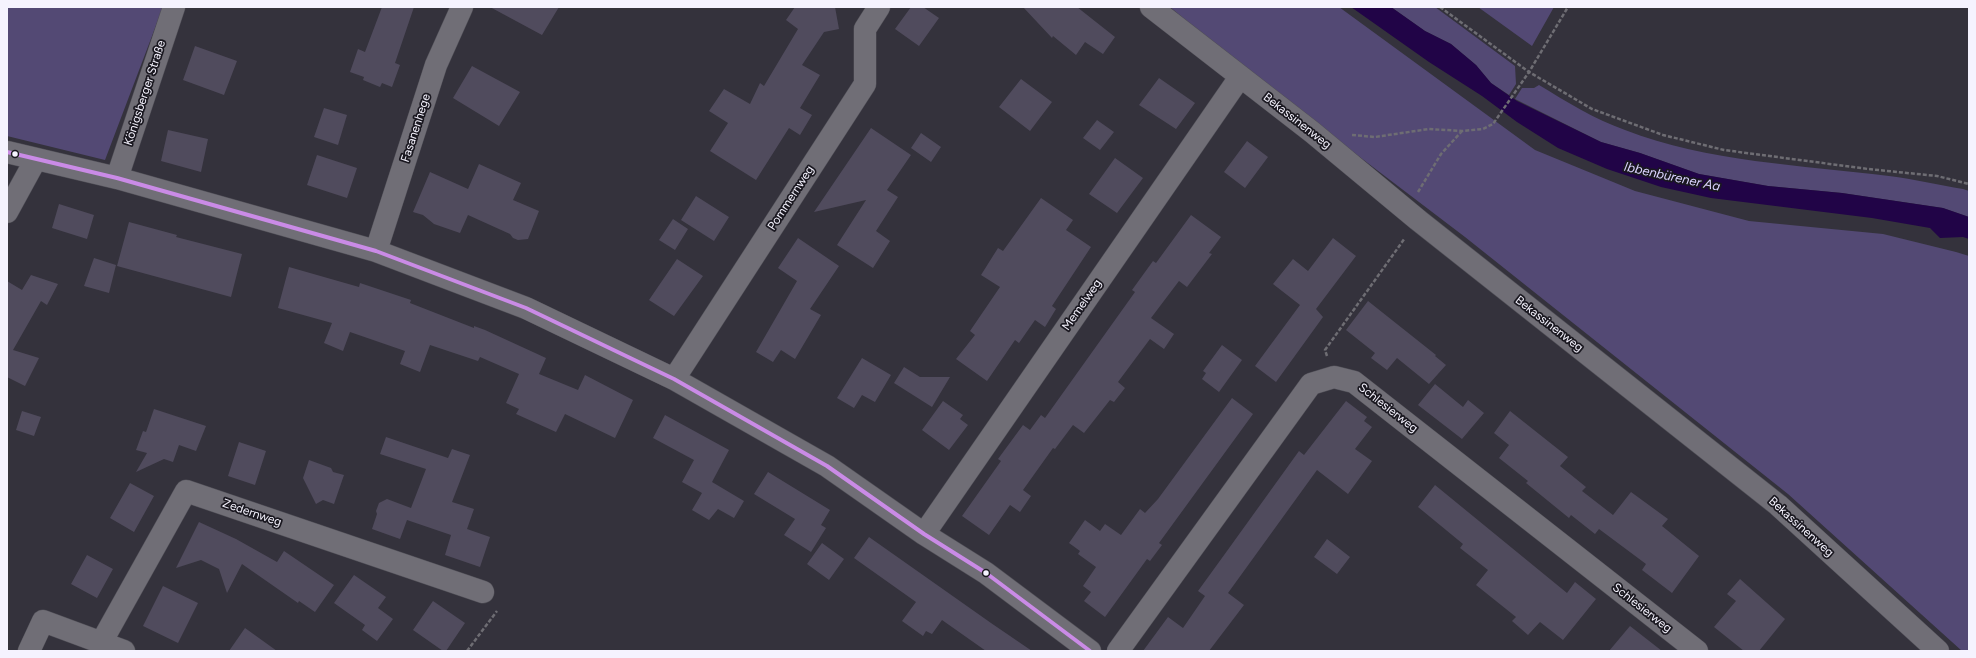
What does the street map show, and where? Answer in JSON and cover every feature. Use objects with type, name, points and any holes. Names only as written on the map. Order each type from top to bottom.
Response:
[{"type":"street","name":"Königsberger Straße","points":[[117,178],[174,7]]},
{"type":"street","name":"Fasanenhege","points":[[376,251],[436,65],[462,7]]},
{"type":"street","name":"Pommernweg","points":[[674,379],[865,84],[865,29],[880,7]]},
{"type":"street","name":"Bekassinenweg","points":[[1152,7],[1312,132],[1418,220],[1778,506],[1938,651]]},
{"type":"street","name":"Memelweg","points":[[924,534],[1240,77]]},
{"type":"street","points":[[7,152],[117,178],[376,251],[526,308],[674,379],[827,466],[924,534],[986,573],[1090,651]]},
{"type":"street","points":[[7,212],[36,159]]},
{"type":"street","points":[[1118,651],[1311,384],[1334,377]]},
{"type":"street","name":"Schlesierweg","points":[[1334,377],[1354,382],[1697,651]]},
{"type":"street","name":"Zedernweg","points":[[101,643],[186,491],[483,592]]},
{"type":"street","points":[[29,651],[43,621],[124,651]]},
{"type":"path","points":[[1440,7],[1529,72],[1592,109],[1663,135],[1724,150],[1868,169],[1937,176],[1969,184]]},
{"type":"path","points":[[1351,135],[1375,137],[1429,129],[1462,131],[1483,129],[1493,124],[1529,72],[1568,7]]},
{"type":"path","points":[[1334,377],[1325,350],[1418,220],[1418,193],[1441,154],[1462,131]]},
{"type":"path","points":[[467,651],[498,610],[483,592]]},
{"type":"shaded area","points":[[7,7],[163,7],[105,160],[7,136]]},
{"type":"shaded area","points":[[1170,7],[1339,7],[1535,150],[1635,191],[1749,221],[1883,234],[1969,256],[1969,651],[1962,651],[1788,494],[1465,237],[1244,69]]},
{"type":"shaded area","points":[[1391,7],[1435,7],[1515,66],[1516,84],[1509,95],[1491,83],[1476,65],[1451,44],[1425,31]]},
{"type":"shaded area","points":[[1478,7],[1554,7],[1532,46]]},
{"type":"shaded area","points":[[1539,85],[1602,121],[1657,141],[1689,149],[1755,161],[1898,177],[1963,189],[1969,191],[1969,217],[1943,208],[1842,193],[1768,186],[1699,174],[1640,153],[1601,142],[1515,99],[1522,88],[1534,88]]},
{"type":"water","name":"Ibbenbürener Aa","points":[[1351,7],[1391,7],[1425,31],[1451,44],[1476,65],[1491,83],[1517,101],[1601,142],[1640,153],[1699,174],[1768,186],[1842,193],[1943,208],[1969,217],[1969,239],[1963,237],[1940,238],[1930,228],[1872,218],[1711,198],[1661,187],[1607,169],[1558,148],[1517,122],[1482,96],[1429,62]]},
{"type":"building","points":[[382,7],[414,7],[395,63],[400,65],[392,87],[382,83],[380,87],[363,80],[364,77],[350,72],[358,49],[365,52]]},
{"type":"building","points":[[490,7],[559,7],[542,35]]},
{"type":"building","points":[[795,7],[835,7],[839,29],[824,32],[802,65],[820,75],[800,108],[812,115],[800,135],[789,128],[756,180],[710,151],[728,123],[709,111],[724,89],[750,104],[760,83],[764,86],[798,29],[786,20]]},
{"type":"building","points":[[911,7],[923,7],[939,18],[919,46],[895,29]]},
{"type":"building","points":[[1023,7],[1077,7],[1115,37],[1103,54],[1085,42],[1076,55],[1053,36],[1052,38]]},
{"type":"building","points":[[195,46],[237,61],[224,95],[183,80]]},
{"type":"building","points":[[472,66],[520,92],[499,126],[453,98]]},
{"type":"building","points":[[1159,78],[1195,103],[1176,129],[1139,105]]},
{"type":"building","points":[[1021,79],[1052,102],[1030,131],[999,107]]},
{"type":"building","points":[[324,108],[347,115],[338,145],[314,137]]},
{"type":"building","points":[[1097,120],[1114,132],[1100,150],[1083,138]]},
{"type":"building","points":[[871,128],[911,155],[887,190],[898,197],[876,231],[890,241],[873,268],[837,245],[866,200],[814,212]]},
{"type":"building","points":[[168,130],[208,139],[201,172],[161,161]]},
{"type":"building","points":[[921,133],[941,147],[931,162],[911,148]]},
{"type":"building","points":[[1247,141],[1268,157],[1245,188],[1224,172]]},
{"type":"building","points":[[317,155],[357,168],[347,198],[307,185]]},
{"type":"building","points":[[1115,158],[1143,178],[1117,213],[1089,194]]},
{"type":"building","points":[[479,164],[521,183],[513,200],[539,211],[528,239],[518,240],[513,238],[510,234],[468,215],[460,233],[434,224],[423,215],[413,212],[430,172],[468,189]]},
{"type":"building","points":[[696,196],[729,217],[714,241],[681,220]]},
{"type":"building","points":[[1041,198],[1073,220],[1066,230],[1091,247],[1052,306],[1056,309],[1045,327],[1035,320],[1019,343],[1015,340],[987,381],[956,359],[975,335],[970,331],[1000,287],[981,275],[998,248],[1003,251]]},
{"type":"building","points":[[59,204],[94,215],[87,239],[52,228]]},
{"type":"building","points":[[1191,215],[1221,237],[1209,253],[1212,254],[1187,287],[1179,281],[1151,318],[1174,334],[1164,349],[1150,339],[1118,382],[1125,388],[1114,402],[1110,400],[1084,433],[1073,425],[1055,449],[1053,448],[1023,490],[1031,496],[1020,512],[1010,505],[989,535],[962,516],[1001,461],[998,459],[1023,425],[1030,430],[1041,415],[1045,418],[1135,292],[1132,290],[1153,261],[1156,263]]},
{"type":"building","points":[[673,219],[688,229],[675,250],[659,240]]},
{"type":"building","points":[[129,222],[177,235],[176,237],[242,254],[231,297],[117,266]]},
{"type":"building","points":[[798,238],[839,266],[810,309],[821,315],[795,359],[781,350],[773,362],[756,352],[797,281],[778,268]]},
{"type":"building","points":[[1333,238],[1356,256],[1316,309],[1323,317],[1276,382],[1255,366],[1300,305],[1273,284],[1293,259],[1308,271]]},
{"type":"building","points":[[94,258],[116,265],[109,293],[84,286]]},
{"type":"building","points":[[677,259],[703,276],[674,316],[649,300]]},
{"type":"building","points":[[289,267],[359,287],[360,283],[411,300],[410,303],[474,328],[474,326],[485,330],[546,358],[539,374],[578,390],[585,375],[633,400],[615,438],[565,414],[556,432],[516,414],[519,409],[506,403],[519,374],[480,357],[478,361],[430,345],[420,372],[400,364],[405,351],[350,332],[343,351],[324,343],[332,323],[278,308]]},
{"type":"building","points":[[31,275],[58,284],[47,305],[41,301],[13,350],[39,358],[25,386],[7,377],[7,281],[22,290]]},
{"type":"building","points":[[1368,301],[1436,355],[1435,356],[1446,365],[1429,384],[1397,358],[1387,370],[1371,358],[1375,353],[1346,330]]},
{"type":"building","points":[[1222,345],[1242,360],[1219,392],[1202,379],[1206,373],[1203,371]]},
{"type":"building","points":[[862,358],[891,375],[875,402],[862,395],[854,408],[837,398]]},
{"type":"building","points":[[904,367],[920,377],[950,377],[932,407],[894,383]]},
{"type":"building","points":[[1435,384],[1463,407],[1468,400],[1484,413],[1462,439],[1418,405]]},
{"type":"building","points":[[1232,398],[1253,414],[1159,543],[1162,545],[1150,561],[1147,559],[1105,617],[1084,601],[1091,592],[1083,586],[1096,567],[1078,554],[1080,551],[1069,543],[1085,520],[1100,531],[1105,524],[1121,535],[1140,509],[1145,513],[1158,499]]},
{"type":"building","points":[[943,401],[963,415],[960,419],[968,425],[949,450],[922,430]]},
{"type":"building","points":[[1346,401],[1367,417],[1364,421],[1372,427],[1355,449],[1372,461],[1348,494],[1317,470],[1228,593],[1244,605],[1209,651],[1143,651],[1168,617],[1183,628],[1205,596],[1198,591],[1299,451],[1304,455]]},
{"type":"building","points":[[154,409],[206,426],[196,451],[179,445],[173,462],[164,459],[136,472],[147,453],[136,450],[143,431],[146,432]]},
{"type":"building","points":[[22,411],[41,417],[34,436],[16,430]]},
{"type":"building","points":[[1510,411],[1568,457],[1560,466],[1586,487],[1582,491],[1613,515],[1631,492],[1668,519],[1662,526],[1699,556],[1672,593],[1642,570],[1646,564],[1599,529],[1595,534],[1571,515],[1569,518],[1526,483],[1528,481],[1499,458],[1509,445],[1494,433]]},
{"type":"building","points":[[665,415],[729,450],[712,482],[744,501],[734,518],[718,509],[709,520],[692,510],[702,493],[682,482],[694,460],[653,438]]},
{"type":"building","points":[[386,437],[448,458],[452,449],[470,455],[452,502],[474,509],[467,529],[490,537],[480,567],[445,555],[451,535],[407,520],[400,539],[372,529],[379,503],[387,499],[411,508],[426,469],[380,454]]},
{"type":"building","points":[[239,442],[266,451],[255,485],[228,476]]},
{"type":"building","points":[[309,460],[331,468],[333,472],[344,475],[334,504],[323,500],[316,504],[303,478]]},
{"type":"building","points":[[768,472],[830,510],[821,525],[826,528],[811,552],[784,535],[795,519],[754,494]]},
{"type":"building","points":[[130,483],[154,496],[134,532],[110,518]]},
{"type":"building","points":[[1435,485],[1567,593],[1575,582],[1596,599],[1563,640],[1540,622],[1528,635],[1512,621],[1516,617],[1476,585],[1488,570],[1460,548],[1463,544],[1418,507]]},
{"type":"building","points":[[199,522],[236,539],[277,562],[284,551],[334,585],[315,612],[299,601],[298,603],[242,564],[227,593],[219,569],[201,560],[176,568]]},
{"type":"building","points":[[869,537],[1032,651],[986,651],[942,620],[932,634],[926,631],[923,636],[902,621],[916,602],[854,558]]},
{"type":"building","points":[[1327,539],[1350,557],[1337,574],[1314,557]]},
{"type":"building","points":[[822,543],[844,559],[829,580],[807,564]]},
{"type":"building","points":[[87,555],[113,569],[97,598],[71,584]]},
{"type":"building","points":[[354,575],[386,597],[378,608],[393,619],[377,641],[362,630],[365,625],[334,603]]},
{"type":"building","points":[[1740,579],[1785,619],[1759,651],[1744,651],[1714,627],[1736,601],[1727,594]]},
{"type":"building","points":[[163,586],[198,603],[178,643],[143,626]]},
{"type":"building","points":[[433,601],[465,623],[446,651],[443,651],[413,630]]},
{"type":"building","points":[[1630,626],[1662,651],[1609,651]]},
{"type":"building","points":[[245,628],[277,651],[229,651]]},
{"type":"transit line","points":[[7,152],[117,178],[376,251],[526,308],[674,379],[827,466],[924,534],[986,573],[1090,651]]}]
